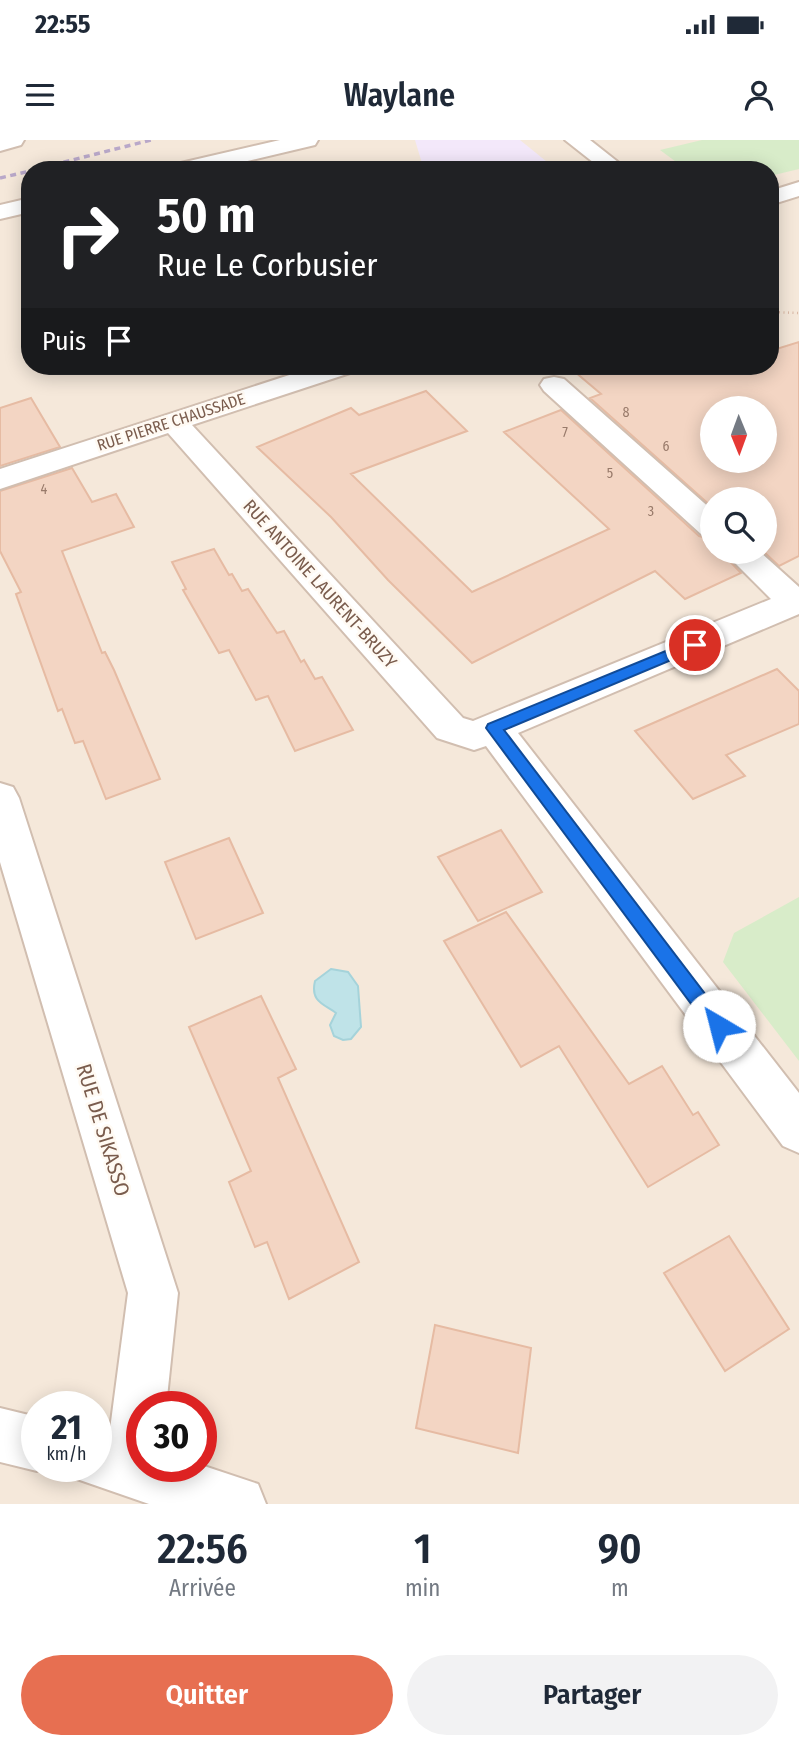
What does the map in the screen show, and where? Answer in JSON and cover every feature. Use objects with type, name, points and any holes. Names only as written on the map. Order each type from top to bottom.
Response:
[{"type":"street","points":[[0,145],[13,140]]},
{"type":"street","points":[[218,161],[307,140]]},
{"type":"street","points":[[576,140],[605,161]]},
{"type":"street","points":[[779,196],[799,190]]},
{"type":"street","points":[[0,212],[21,207]]},
{"type":"street","name":"RUE PIERRE CHAUSSADE","points":[[0,479],[315,375]]},
{"type":"street","points":[[554,385],[700,516]]},
{"type":"street","name":"RUE ANTOINE LAURENT-BRUZY","points":[[173,421],[450,728],[484,732]]},
{"type":"street","points":[[754,564],[797,602],[484,732],[799,1130]]},
{"type":"street","name":"RUE DE SIKASSO","points":[[0,798],[153,1293],[114,1464]]},
{"type":"street","points":[[0,1435],[21,1440]]},
{"type":"street","points":[[114,1464],[238,1504]]},
{"type":"path","points":[[779,312],[799,313]]},
{"type":"shaded area","points":[[0,140],[799,140],[799,1504],[0,1504]]},
{"type":"shaded area","points":[[415,140],[520,140],[546,161],[421,161]]},
{"type":"green space","points":[[702,140],[799,140],[799,169],[779,174],[779,161],[675,161],[660,150]]},
{"type":"green space","points":[[799,897],[799,1061],[723,962],[734,933]]},
{"type":"water","points":[[331,969],[348,972],[358,986],[361,1027],[351,1039],[343,1040],[334,1036],[330,1025],[336,1013],[319,1002],[314,994],[315,981]]},
{"type":"building","points":[[799,342],[799,556],[779,566],[777,564],[777,487],[700,487],[700,496],[590,398],[601,394],[579,375],[779,375],[779,348]]},
{"type":"building","points":[[426,391],[467,431],[351,474],[472,592],[609,529],[504,432],[561,410],[700,536],[700,564],[732,564],[741,573],[685,599],[655,571],[472,663],[388,580],[331,517],[257,447],[351,408],[359,415]]},
{"type":"building","points":[[31,398],[60,447],[0,466],[0,408]]},
{"type":"building","points":[[72,468],[92,502],[116,494],[134,527],[62,551],[102,653],[105,652],[114,670],[160,779],[106,799],[83,741],[75,743],[62,709],[58,711],[16,594],[21,592],[0,551],[0,491]]},
{"type":"building","points":[[214,549],[229,575],[232,574],[242,591],[248,589],[277,633],[284,631],[301,662],[304,660],[315,679],[322,677],[353,730],[295,751],[268,696],[256,700],[229,650],[219,653],[183,590],[186,589],[172,562]]},
{"type":"building","points":[[777,669],[799,691],[799,724],[726,755],[745,776],[693,799],[635,731]]},
{"type":"building","points":[[501,830],[542,892],[478,921],[438,857]]},
{"type":"building","points":[[229,838],[263,913],[196,939],[165,862]]},
{"type":"building","points":[[506,912],[629,1084],[662,1066],[693,1115],[698,1112],[719,1145],[648,1187],[559,1046],[521,1067],[444,941]]},
{"type":"building","points":[[261,996],[296,1069],[278,1078],[359,1262],[289,1299],[267,1242],[255,1247],[229,1182],[251,1171],[189,1027]]},
{"type":"building","points":[[729,1236],[789,1329],[725,1371],[664,1273]]},
{"type":"building","points":[[435,1325],[531,1348],[518,1453],[416,1428]]},
{"type":"railway","points":[[68,161],[151,140]]},
{"type":"railway","points":[[0,178],[21,173]]},
{"type":"route","points":[[695,645],[494,728],[719,1026]]}]
